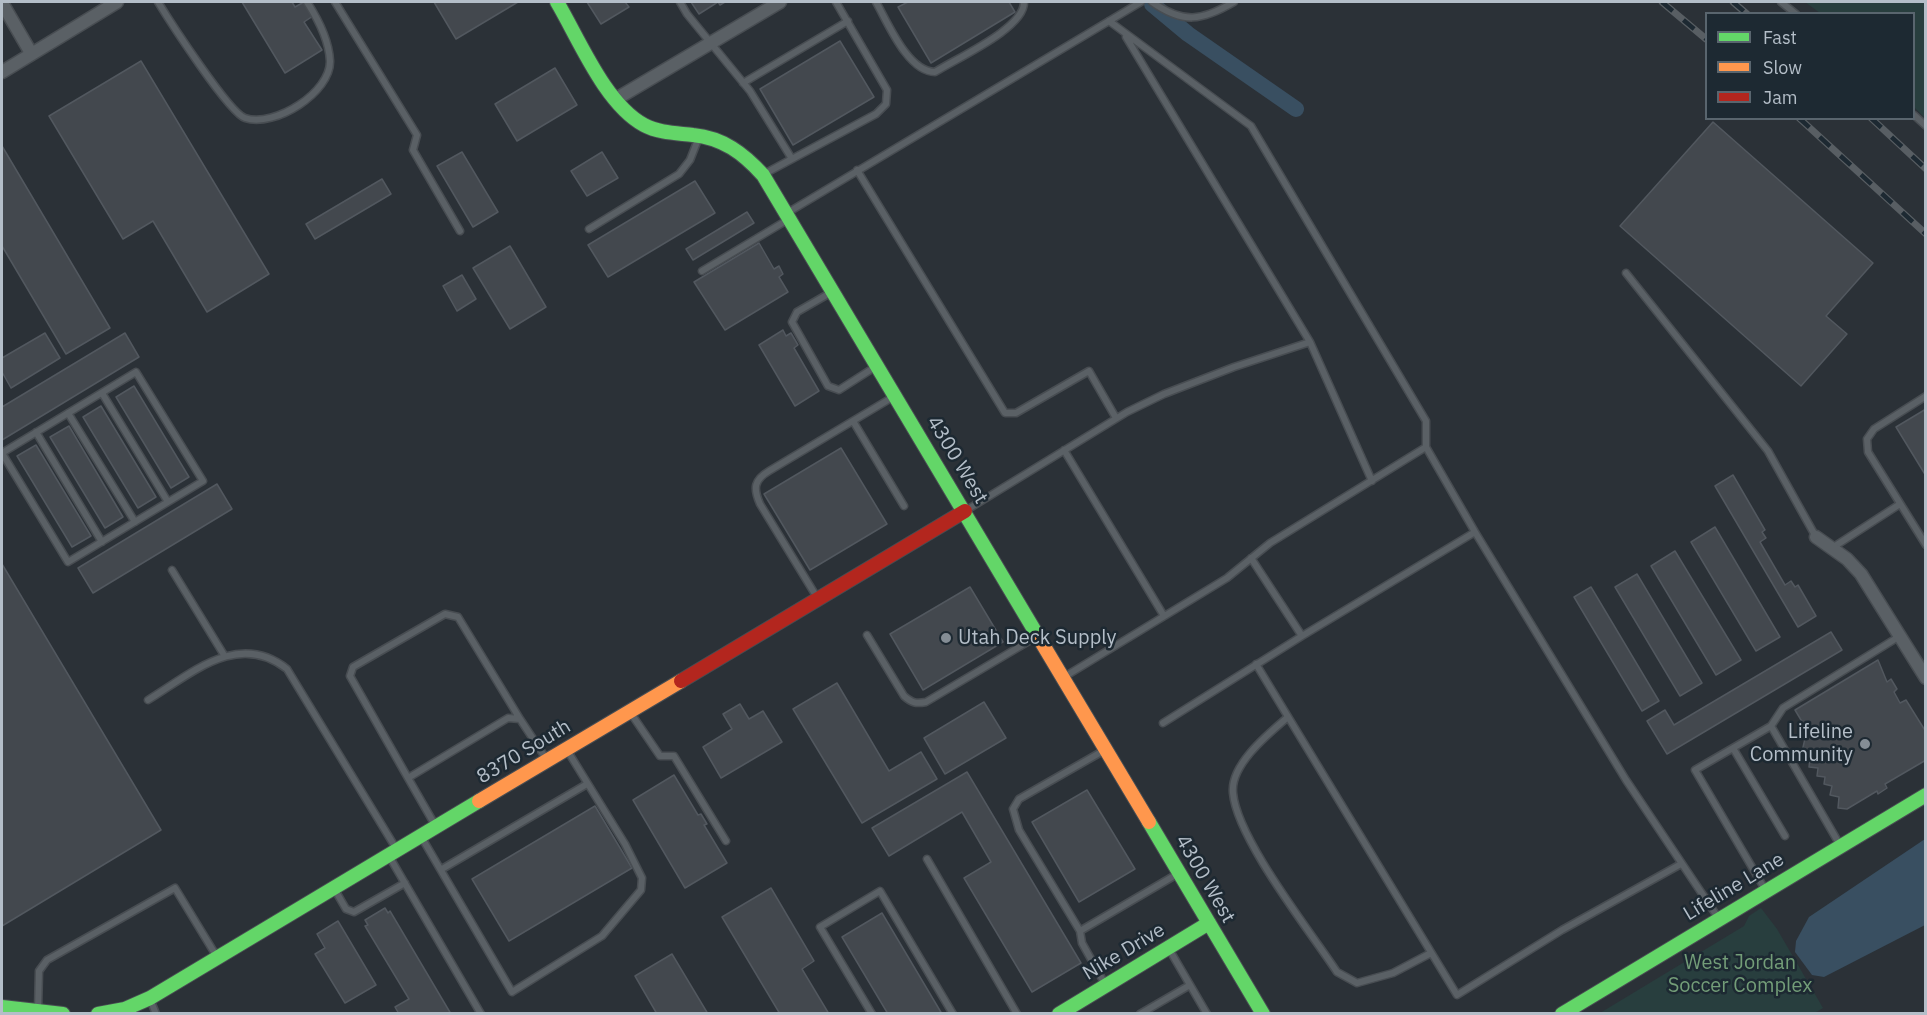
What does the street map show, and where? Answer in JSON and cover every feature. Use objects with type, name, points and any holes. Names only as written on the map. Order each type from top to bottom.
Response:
[{"type":"street","points":[[2,72],[117,2]]},
{"type":"street","name":"4300 West","points":[[557,2],[616,99],[637,121],[665,134],[715,138],[742,152],[763,175],[1263,1014]]},
{"type":"street","points":[[616,99],[780,2]]},
{"type":"street","points":[[2,3],[31,53]]},
{"type":"street","name":"8370 South","points":[[98,1014],[125,1009],[150,998],[965,511]]},
{"type":"street","points":[[1816,537],[1861,573],[1926,678]]},
{"type":"street","name":"Lifeline Lane","points":[[1562,1014],[1926,795]]},
{"type":"street","name":"Nike Drive","points":[[1060,1013],[1209,923]]},
{"type":"street","points":[[2,1007],[63,1014]]},
{"type":"lane","points":[[158,2],[224,97],[243,118],[258,120],[288,113],[328,76],[330,61],[326,39],[307,2]]},
{"type":"lane","points":[[335,2],[417,135],[413,150],[460,231]]},
{"type":"lane","points":[[680,2],[743,84],[792,159]]},
{"type":"lane","points":[[763,175],[876,114],[886,105],[887,90],[836,2]]},
{"type":"lane","points":[[878,2],[911,60],[926,72],[935,72],[1011,27],[1024,10],[1024,2]]},
{"type":"lane","points":[[702,271],[857,170],[1141,2]]},
{"type":"lane","points":[[1152,2],[1170,15],[1190,18],[1219,11],[1234,2]]},
{"type":"lane","points":[[1781,2],[1794,12]]},
{"type":"lane","points":[[743,84],[848,21]]},
{"type":"lane","points":[[1108,21],[1251,126],[1426,421],[1426,447],[1475,532],[1626,780],[1719,919]]},
{"type":"lane","points":[[1124,34],[1310,342],[1372,481]]},
{"type":"lane","points":[[589,229],[679,174],[690,160],[699,137]]},
{"type":"lane","points":[[857,170],[1005,413],[1016,413],[1089,371],[1116,418]]},
{"type":"lane","points":[[1626,273],[1768,451],[1816,537]]},
{"type":"lane","points":[[833,291],[797,312],[792,322],[828,387],[840,390],[878,365]]},
{"type":"lane","points":[[965,511],[1116,418],[1164,394],[1234,367],[1310,342]]},
{"type":"lane","points":[[136,372],[203,482],[68,562],[2,453],[68,413],[136,372]]},
{"type":"lane","points":[[102,393],[168,502]]},
{"type":"lane","points":[[818,599],[760,504],[755,493],[758,478],[896,395]]},
{"type":"lane","points":[[1926,396],[1874,429],[1868,439],[1868,452],[1926,545]]},
{"type":"lane","points":[[68,413],[135,522]]},
{"type":"lane","points":[[853,421],[904,506]]},
{"type":"lane","points":[[36,432],[102,542]]},
{"type":"lane","points":[[1063,677],[1227,578],[1270,543],[1426,447]]},
{"type":"lane","points":[[1064,450],[1164,616]]},
{"type":"lane","points":[[1832,548],[1900,504]]},
{"type":"lane","points":[[1162,723],[1475,532]]},
{"type":"lane","points":[[1251,558],[1302,636]]},
{"type":"lane","points":[[172,570],[224,655]]},
{"type":"lane","points":[[437,827],[350,676],[353,667],[445,614],[458,617],[548,761]]},
{"type":"lane","points":[[867,635],[904,696],[911,703],[919,704],[1039,636]]},
{"type":"lane","points":[[1767,891],[1695,771],[1771,726],[1783,708],[1900,636]]},
{"type":"lane","points":[[148,700],[224,655],[253,654],[274,658],[287,669],[393,853],[405,883],[481,1014]]},
{"type":"lane","points":[[1256,664],[1457,995],[1562,930],[1681,864]]},
{"type":"lane","points":[[629,712],[660,756],[674,756],[726,841]]},
{"type":"lane","points":[[1288,717],[1245,758],[1233,792],[1246,834],[1337,972],[1358,983],[1393,973],[1431,953]]},
{"type":"lane","points":[[408,778],[508,718],[520,719]]},
{"type":"lane","points":[[1771,726],[1841,846]]},
{"type":"lane","points":[[1733,748],[1785,836]]},
{"type":"lane","points":[[1106,749],[1019,800],[1013,809],[1019,830],[1080,931],[1082,943],[1106,985]]},
{"type":"lane","points":[[421,837],[442,869],[512,992],[602,936],[641,890],[642,878],[566,750]]},
{"type":"lane","points":[[442,869],[587,784]]},
{"type":"lane","points":[[927,859],[1017,1014]]},
{"type":"lane","points":[[1080,931],[1179,873]]},
{"type":"lane","points":[[334,889],[346,909],[354,912],[405,883]]},
{"type":"lane","points":[[39,1012],[39,971],[47,960],[175,888],[218,958]]},
{"type":"lane","points":[[872,1014],[820,927],[880,891],[953,1014]]},
{"type":"lane","points":[[1168,948],[1207,1014]]},
{"type":"lane","points":[[1140,1014],[1190,985]]},
{"type":"lane","points":[[150,998],[156,1014]]},
{"type":"green space","points":[[1805,2],[1925,2],[1925,118],[1915,108],[1915,12],[1819,12]]},
{"type":"green space","name":"West Jordan Soccer Complex","points":[[1761,908],[1777,929],[1823,1008],[1813,1014],[1600,1013],[1744,926],[1749,916]]},
{"type":"water","points":[[1925,839],[1925,925],[1824,977],[1812,975],[1795,952],[1796,941],[1809,917]]},
{"type":"building","points":[[242,2],[292,2],[295,7],[304,2],[313,16],[304,22],[322,50],[285,73]]},
{"type":"building","points":[[434,2],[518,2],[456,39]]},
{"type":"building","points":[[587,2],[625,2],[629,7],[601,24]]},
{"type":"building","points":[[691,2],[718,2],[699,14]]},
{"type":"building","points":[[908,2],[1009,2],[1015,12],[931,63],[898,7]]},
{"type":"building","points":[[840,41],[874,97],[793,145],[760,89]]},
{"type":"building","points":[[141,61],[269,274],[207,312],[153,221],[123,239],[49,116]]},
{"type":"building","points":[[555,68],[577,105],[517,141],[495,104]]},
{"type":"building","points":[[1713,122],[1873,263],[1826,316],[1847,334],[1801,386],[1620,226]]},
{"type":"building","points":[[2,146],[110,328],[66,354],[2,246]]},
{"type":"building","points":[[462,152],[498,212],[473,227],[437,166]]},
{"type":"building","points":[[602,152],[618,178],[587,196],[571,171]]},
{"type":"building","points":[[382,179],[391,194],[315,239],[306,224]]},
{"type":"building","points":[[695,181],[715,213],[608,277],[588,245]]},
{"type":"building","points":[[747,212],[754,223],[693,260],[686,249]]},
{"type":"building","points":[[759,243],[774,269],[779,266],[783,274],[779,277],[788,292],[725,330],[694,282]]},
{"type":"building","points":[[510,246],[546,307],[510,329],[473,268]]},
{"type":"building","points":[[462,275],[476,299],[457,311],[443,286]]},
{"type":"building","points":[[783,330],[786,336],[791,333],[798,345],[794,348],[819,391],[795,406],[759,345]]},
{"type":"building","points":[[45,333],[60,358],[11,388],[2,372],[2,358]]},
{"type":"building","points":[[125,333],[139,357],[2,440],[2,407]]},
{"type":"building","points":[[134,386],[189,477],[171,488],[116,397]]},
{"type":"building","points":[[101,406],[156,497],[138,508],[83,417]]},
{"type":"building","points":[[1926,409],[1926,476],[1896,427]]},
{"type":"building","points":[[69,426],[123,517],[105,528],[50,437]]},
{"type":"building","points":[[36,445],[91,536],[72,547],[17,456]]},
{"type":"building","points":[[841,448],[887,524],[810,570],[764,494]]},
{"type":"building","points":[[1733,475],[1765,530],[1762,532],[1766,538],[1760,542],[1785,585],[1791,581],[1795,587],[1798,585],[1816,616],[1798,627],[1715,486]]},
{"type":"building","points":[[217,484],[232,509],[93,593],[78,568]]},
{"type":"building","points":[[1715,527],[1780,637],[1756,651],[1691,542]]},
{"type":"building","points":[[1675,551],[1741,660],[1716,675],[1651,566]]},
{"type":"building","points":[[2,564],[161,830],[2,926]]},
{"type":"building","points":[[1637,574],[1702,683],[1680,696],[1615,587]]},
{"type":"building","name":"Utah Deck Supply","points":[[970,587],[1003,642],[923,690],[890,634]]},
{"type":"building","points":[[1591,587],[1659,701],[1642,711],[1574,597]]},
{"type":"building","points":[[1831,632],[1842,650],[1667,754],[1647,721],[1665,710],[1674,725]]},
{"type":"building","name":"Lifeline Community","points":[[1878,660],[1887,682],[1891,679],[1897,689],[1894,692],[1900,703],[1906,700],[1926,732],[1926,760],[1885,784],[1887,788],[1878,794],[1877,791],[1847,809],[1838,808],[1839,797],[1830,795],[1832,786],[1824,784],[1825,777],[1817,776],[1818,768],[1809,767],[1810,758],[1801,756],[1807,730],[1795,710]]},
{"type":"building","points":[[837,683],[889,771],[921,752],[937,779],[862,823],[793,709]]},
{"type":"building","points":[[984,702],[1006,738],[945,774],[924,738]]},
{"type":"building","points":[[740,704],[749,719],[763,711],[782,742],[721,778],[703,747],[732,729],[723,714]]},
{"type":"building","points":[[967,772],[1081,963],[1032,992],[964,878],[991,862],[962,812],[889,856],[872,828]]},
{"type":"building","points":[[674,775],[698,815],[701,814],[707,824],[704,825],[727,863],[685,888],[633,800]]},
{"type":"building","points":[[1087,790],[1135,869],[1079,902],[1032,822]]},
{"type":"building","points":[[595,806],[632,868],[509,941],[472,879]]},
{"type":"building","points":[[771,888],[814,961],[802,969],[829,1014],[780,1014],[722,917]]},
{"type":"building","points":[[385,908],[388,913],[390,911],[451,1014],[399,1014],[395,1007],[409,999],[365,926],[368,925],[365,920]]},
{"type":"building","points":[[882,913],[942,1014],[888,1014],[842,937]]},
{"type":"building","points":[[338,921],[376,985],[345,1003],[315,954],[325,948],[317,934]]},
{"type":"building","points":[[672,954],[708,1014],[657,1014],[635,976]]},
{"type":"waterway","points":[[1152,4],[1188,34],[1296,109]]},
{"type":"railway","points":[[1662,2],[1705,38]]},
{"type":"railway","points":[[1733,2],[1745,12]]},
{"type":"railway","points":[[1801,120],[1926,234]]},
{"type":"railway","points":[[1873,120],[1926,169]]},
{"type":"traffic: fast","points":[[557,2],[594,70],[605,87],[630,115],[656,130],[704,137],[723,143],[740,153],[763,175],[1039,638]]},
{"type":"traffic: fast","points":[[1562,1014],[1926,795]]},
{"type":"traffic: fast","points":[[98,1014],[125,1009],[150,998],[479,801]]},
{"type":"traffic: fast","points":[[1149,822],[1263,1014]]},
{"type":"traffic: fast","points":[[1059,1014],[1209,923]]},
{"type":"traffic: fast","points":[[2,1007],[63,1014]]},
{"type":"traffic: slow","points":[[1039,638],[1149,822]]},
{"type":"traffic: slow","points":[[479,801],[681,681]]},
{"type":"traffic: jam","points":[[681,681],[965,511]]},
{"type":"place","name":"Utah Deck Supply","points":[[946,638]]},
{"type":"place","name":"Lifeline Community","points":[[1865,744]]}]
